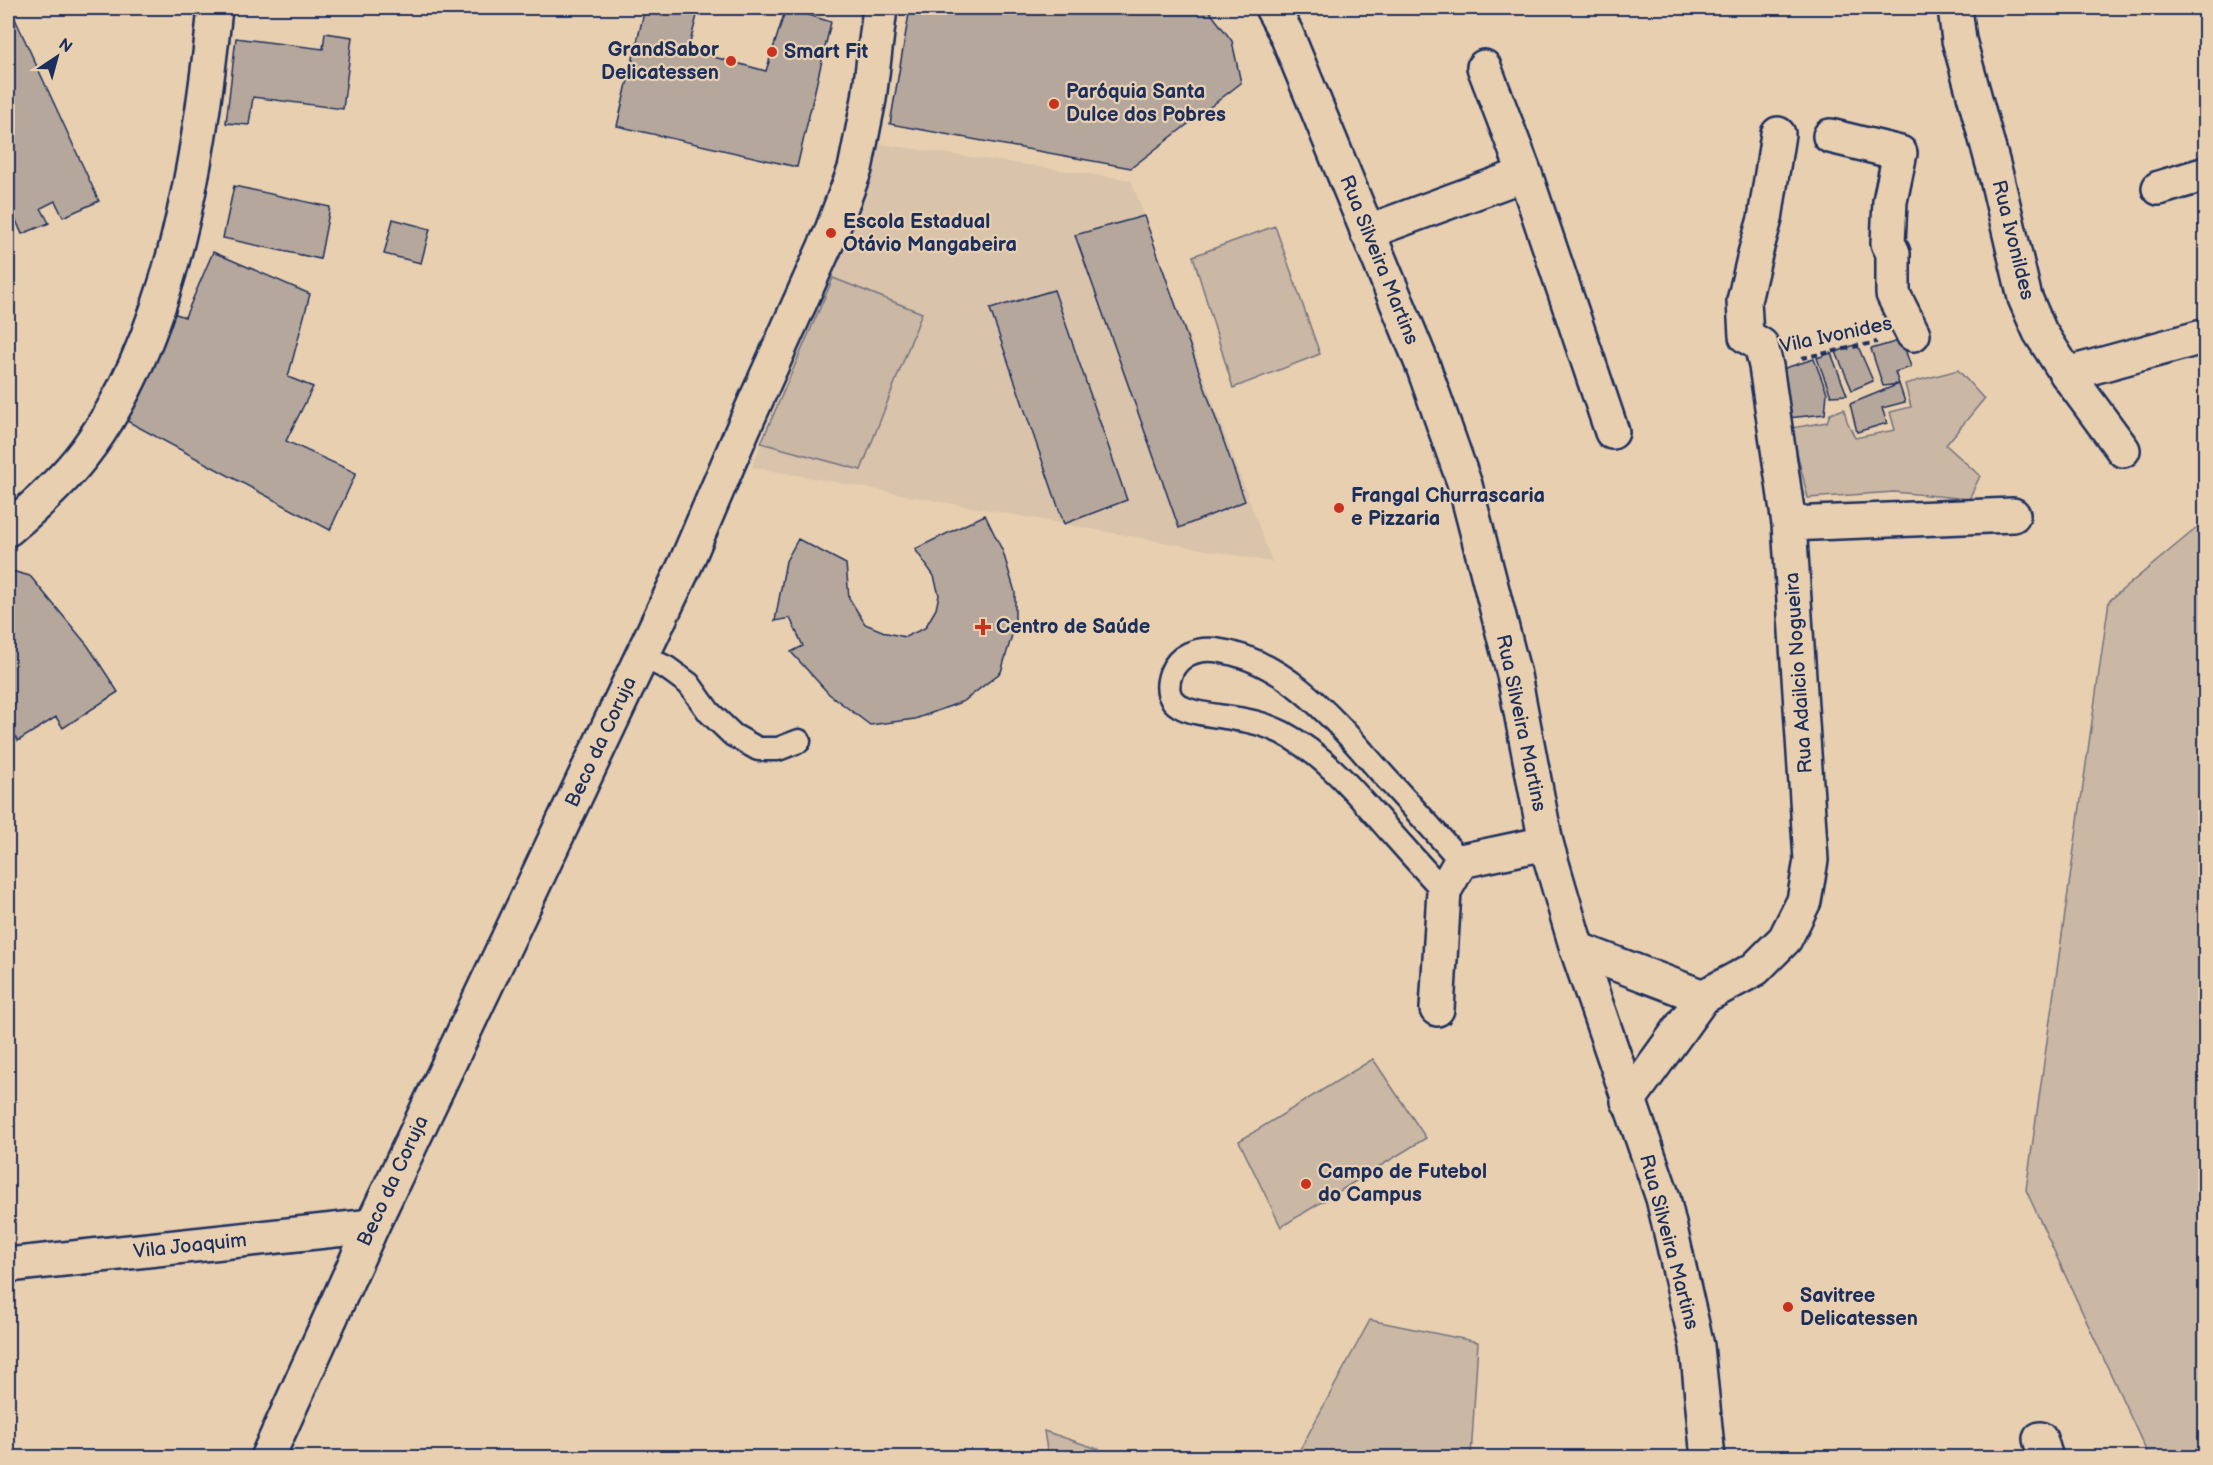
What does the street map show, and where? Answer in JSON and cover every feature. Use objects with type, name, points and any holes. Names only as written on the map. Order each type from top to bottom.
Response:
[{"type":"street","points":[[8,529],[30,510],[85,453],[120,397],[143,348],[167,278],[193,172],[206,86],[214,8]]},
{"type":"street","name":"Beco da Coruja","points":[[270,1457],[372,1226],[686,563],[831,233],[855,169],[869,99],[880,8]]},
{"type":"street","name":"Rua Silveira Martins","points":[[1272,8],[1286,33],[1423,366],[1465,484],[1514,675],[1546,843],[1577,949],[1663,1198],[1697,1346],[1708,1458]]},
{"type":"street","name":"Rua Ivonildes","points":[[1955,8],[1959,40],[1997,179],[2025,298],[2040,332],[2067,374],[2123,450]]},
{"type":"street","points":[[1484,67],[1525,174],[1612,432]]},
{"type":"street","name":"Rua Adailcio Nogueira","points":[[1628,1101],[1703,997],[1755,969],[1785,939],[1804,901],[1811,861],[1789,524],[1766,366],[1761,345],[1746,336],[1744,301],[1765,219],[1778,134]]},
{"type":"street","points":[[1830,136],[1900,153],[1890,201],[1888,243],[1893,253],[1893,294],[1913,334]]},
{"type":"street","points":[[1367,232],[1525,174]]},
{"type":"street","points":[[2159,188],[2205,174]]},
{"type":"street","points":[[2067,374],[2205,336]]},
{"type":"street","points":[[1789,524],[2013,515]]},
{"type":"street","points":[[1437,1009],[1444,891],[1461,861],[1546,843]]},
{"type":"street","points":[[1577,949],[1703,997]]},
{"type":"street","name":"Vila Joaquim","points":[[8,1265],[372,1226]]},
{"type":"lane","points":[[1444,891],[1353,789],[1317,756],[1282,732],[1230,717],[1201,715],[1185,710],[1174,701],[1168,689],[1170,674],[1176,663],[1190,652],[1204,649],[1223,651],[1269,668],[1301,690],[1354,742],[1461,861]]},
{"type":"lane","points":[[642,656],[667,668],[689,684],[709,712],[733,735],[758,748],[778,749],[799,741]]},
{"type":"path","name":"Vila Ivonides","points":[[1766,366],[1913,334]]},
{"type":"shaded area","points":[[880,144],[1131,180],[1272,562],[752,467]]},
{"type":"shaded area","points":[[1275,226],[1320,354],[1233,388],[1193,256]]},
{"type":"shaded area","points":[[833,278],[922,313],[861,470],[761,443]]},
{"type":"shaded area","points":[[1958,370],[1984,399],[1946,445],[1980,476],[1969,499],[1894,492],[1808,498],[1791,428],[1827,422],[1830,414],[1844,409],[1855,438],[1895,430],[1890,412],[1911,407],[1905,384]]},
{"type":"shaded area","points":[[2205,521],[2205,1457],[2149,1457],[2026,1190],[2109,601]]},
{"type":"shaded area","name":"Campo de Futebol do Campus","points":[[1373,1059],[1426,1138],[1281,1227],[1239,1141]]},
{"type":"shaded area","points":[[1370,1320],[1478,1342],[1471,1457],[1296,1457]]},
{"type":"shaded area","points":[[1044,1431],[1122,1457],[1048,1457]]},
{"type":"building","points":[[8,8],[10,8],[99,201],[63,217],[55,201],[41,208],[49,223],[22,234],[8,202]]},
{"type":"building","points":[[645,8],[699,8],[688,50],[766,71],[786,8],[831,22],[797,167],[617,126]]},
{"type":"building","name":"Paróquia Santa Dulce dos Pobres","points":[[910,8],[1207,8],[1232,41],[1241,83],[1131,168],[890,124]]},
{"type":"building","points":[[325,33],[352,37],[343,109],[253,97],[249,125],[226,123],[236,38],[323,49]]},
{"type":"building","points":[[234,186],[330,207],[320,259],[223,238]]},
{"type":"building","points":[[1144,216],[1245,501],[1179,528],[1075,235]]},
{"type":"building","points":[[393,219],[430,229],[421,263],[384,254]]},
{"type":"building","points":[[213,252],[310,294],[288,377],[313,387],[286,441],[356,473],[330,530],[127,421],[150,377],[173,313],[185,317]]},
{"type":"building","points":[[1054,290],[1127,500],[1064,524],[990,309]]},
{"type":"building","points":[[1902,340],[1911,367],[1895,372],[1899,384],[1883,386],[1871,349]]},
{"type":"building","points":[[1857,344],[1873,381],[1852,390],[1836,352]]},
{"type":"building","points":[[1831,353],[1847,395],[1831,396],[1817,358]]},
{"type":"building","points":[[1814,359],[1827,393],[1825,414],[1779,419],[1772,372]]},
{"type":"building","points":[[1899,384],[1905,402],[1882,408],[1887,423],[1857,432],[1850,404]]},
{"type":"building","points":[[985,515],[1003,552],[1015,592],[1015,625],[1001,672],[964,701],[915,719],[870,725],[829,694],[791,652],[803,646],[790,618],[775,621],[786,561],[798,539],[846,564],[849,598],[865,624],[905,637],[925,628],[936,609],[939,595],[934,576],[915,549]]},
{"type":"building","points":[[8,570],[30,576],[88,646],[118,692],[63,728],[56,717],[18,741],[8,722]]},
{"type":"place","name":"Smart Fit","points":[[772,52]]},
{"type":"place","name":"GrandSabor Delicatessen","points":[[731,61]]},
{"type":"place","name":"Paróquia Santa Dulce dos Pobres","points":[[1054,104]]},
{"type":"place","name":"Escola Estadual Otávio Mangabeira","points":[[831,233]]},
{"type":"place","name":"Frangal Churrascaria e Pizzaria","points":[[1339,508]]},
{"type":"place","name":"Centro de Saúde","points":[[983,627]]},
{"type":"place","name":"Campo de Futebol do Campus","points":[[1306,1184]]},
{"type":"place","name":"Savitree Delicatessen","points":[[1788,1307]]}]
